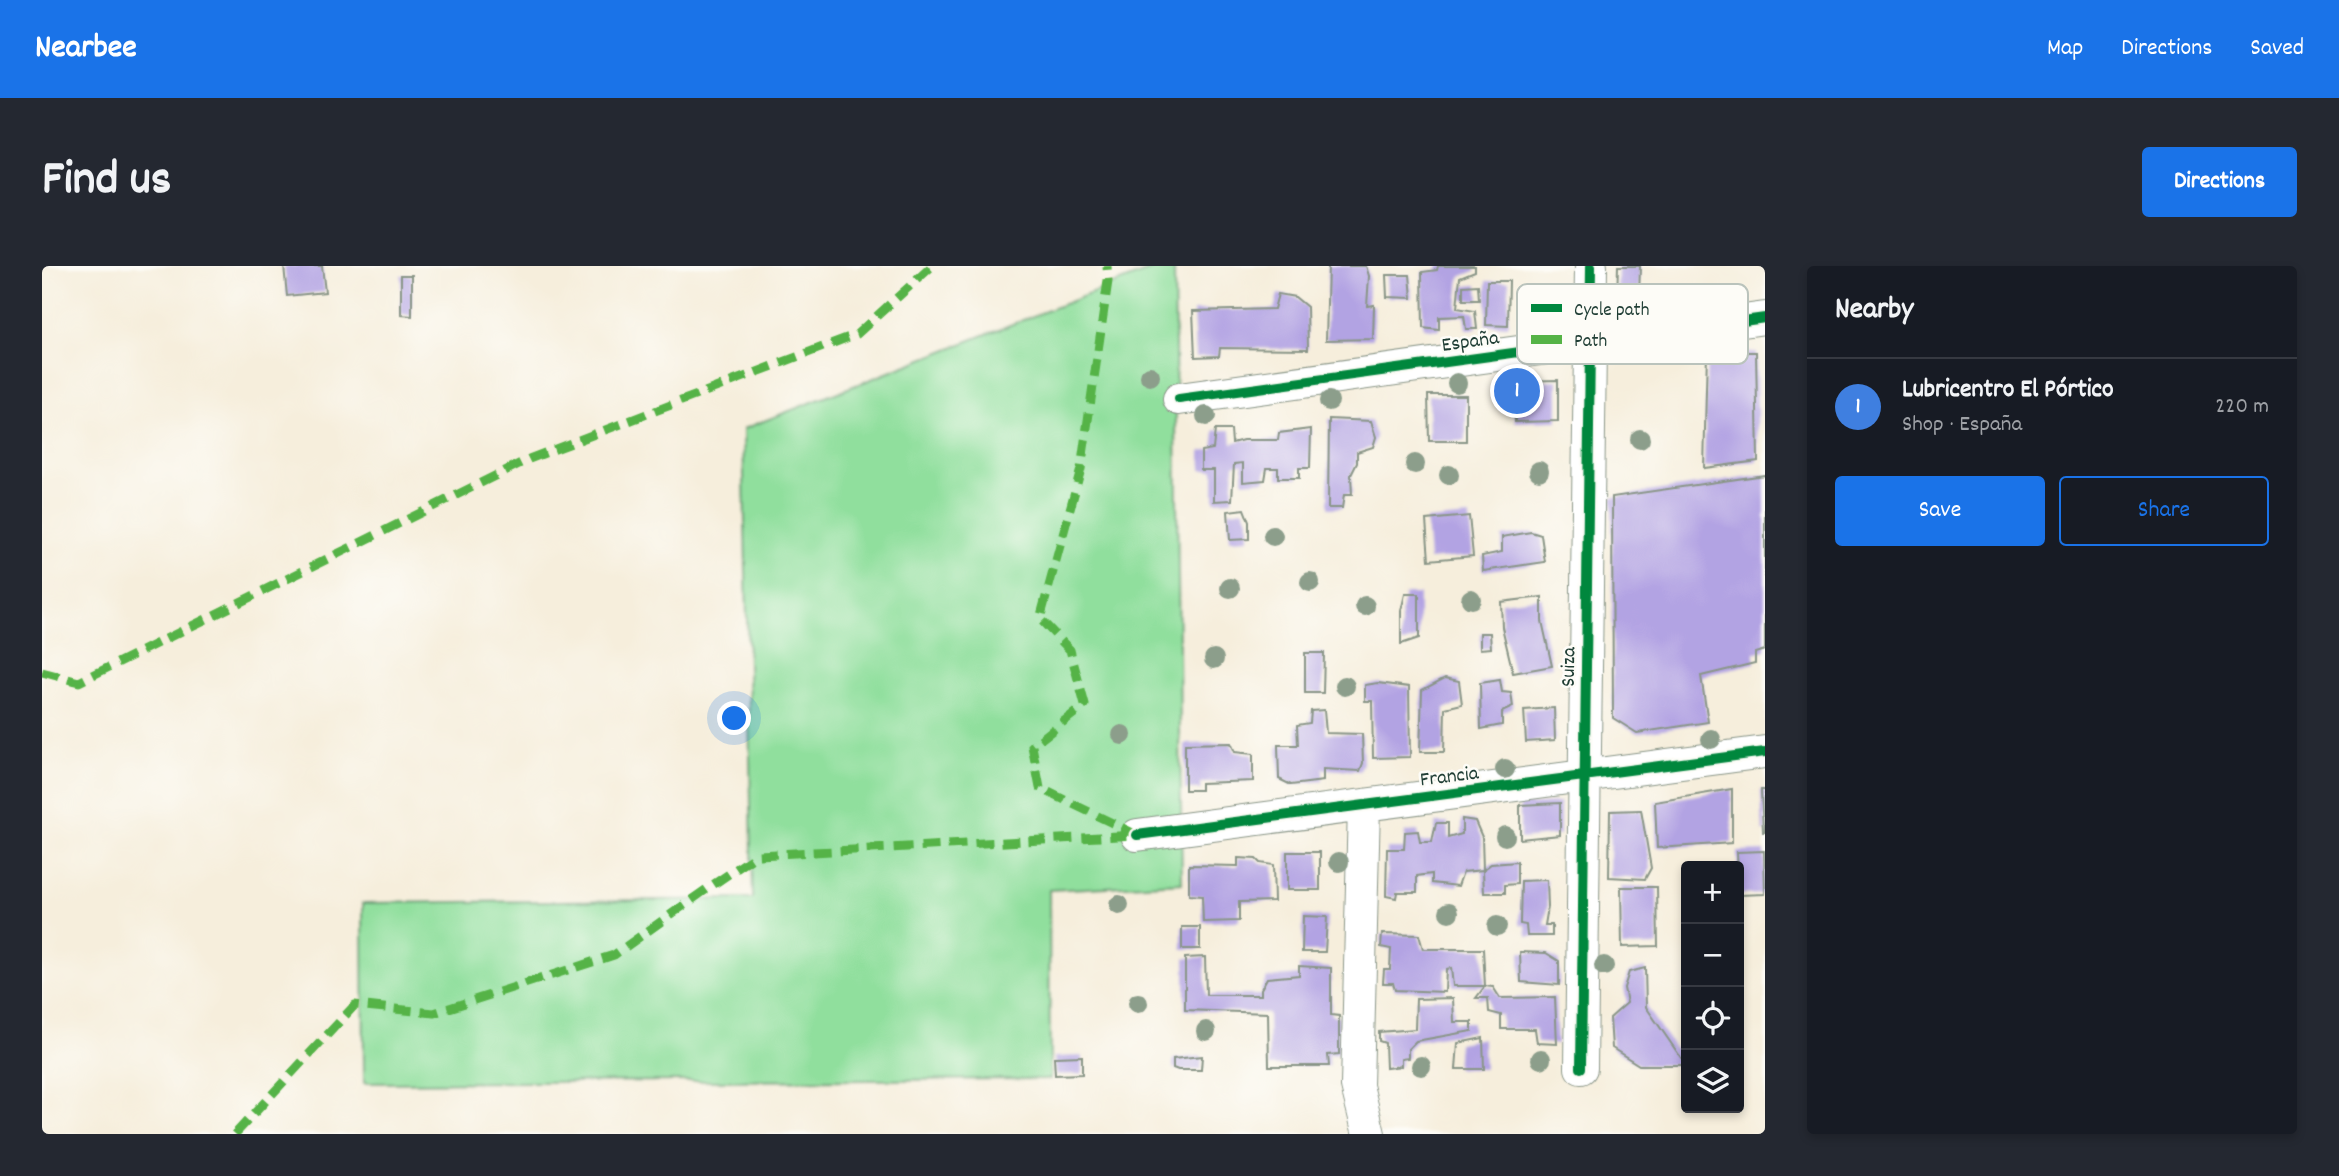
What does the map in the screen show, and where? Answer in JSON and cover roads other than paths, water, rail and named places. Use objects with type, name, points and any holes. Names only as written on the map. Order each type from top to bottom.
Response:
[{"type":"street","name":"Suiza","points":[[1591,266],[1591,284]]},
{"type":"street","name":"España","points":[[1179,399],[1517,353]]},
{"type":"street","name":"Suiza","points":[[1581,1068],[1590,364]]},
{"type":"street","name":"Francia","points":[[1137,835],[1765,752]]},
{"type":"street","points":[[1364,805],[1357,1086],[1369,1134]]},
{"type":"place","name":"Lubricentro El Pórtico","points":[[1517,391]]}]
